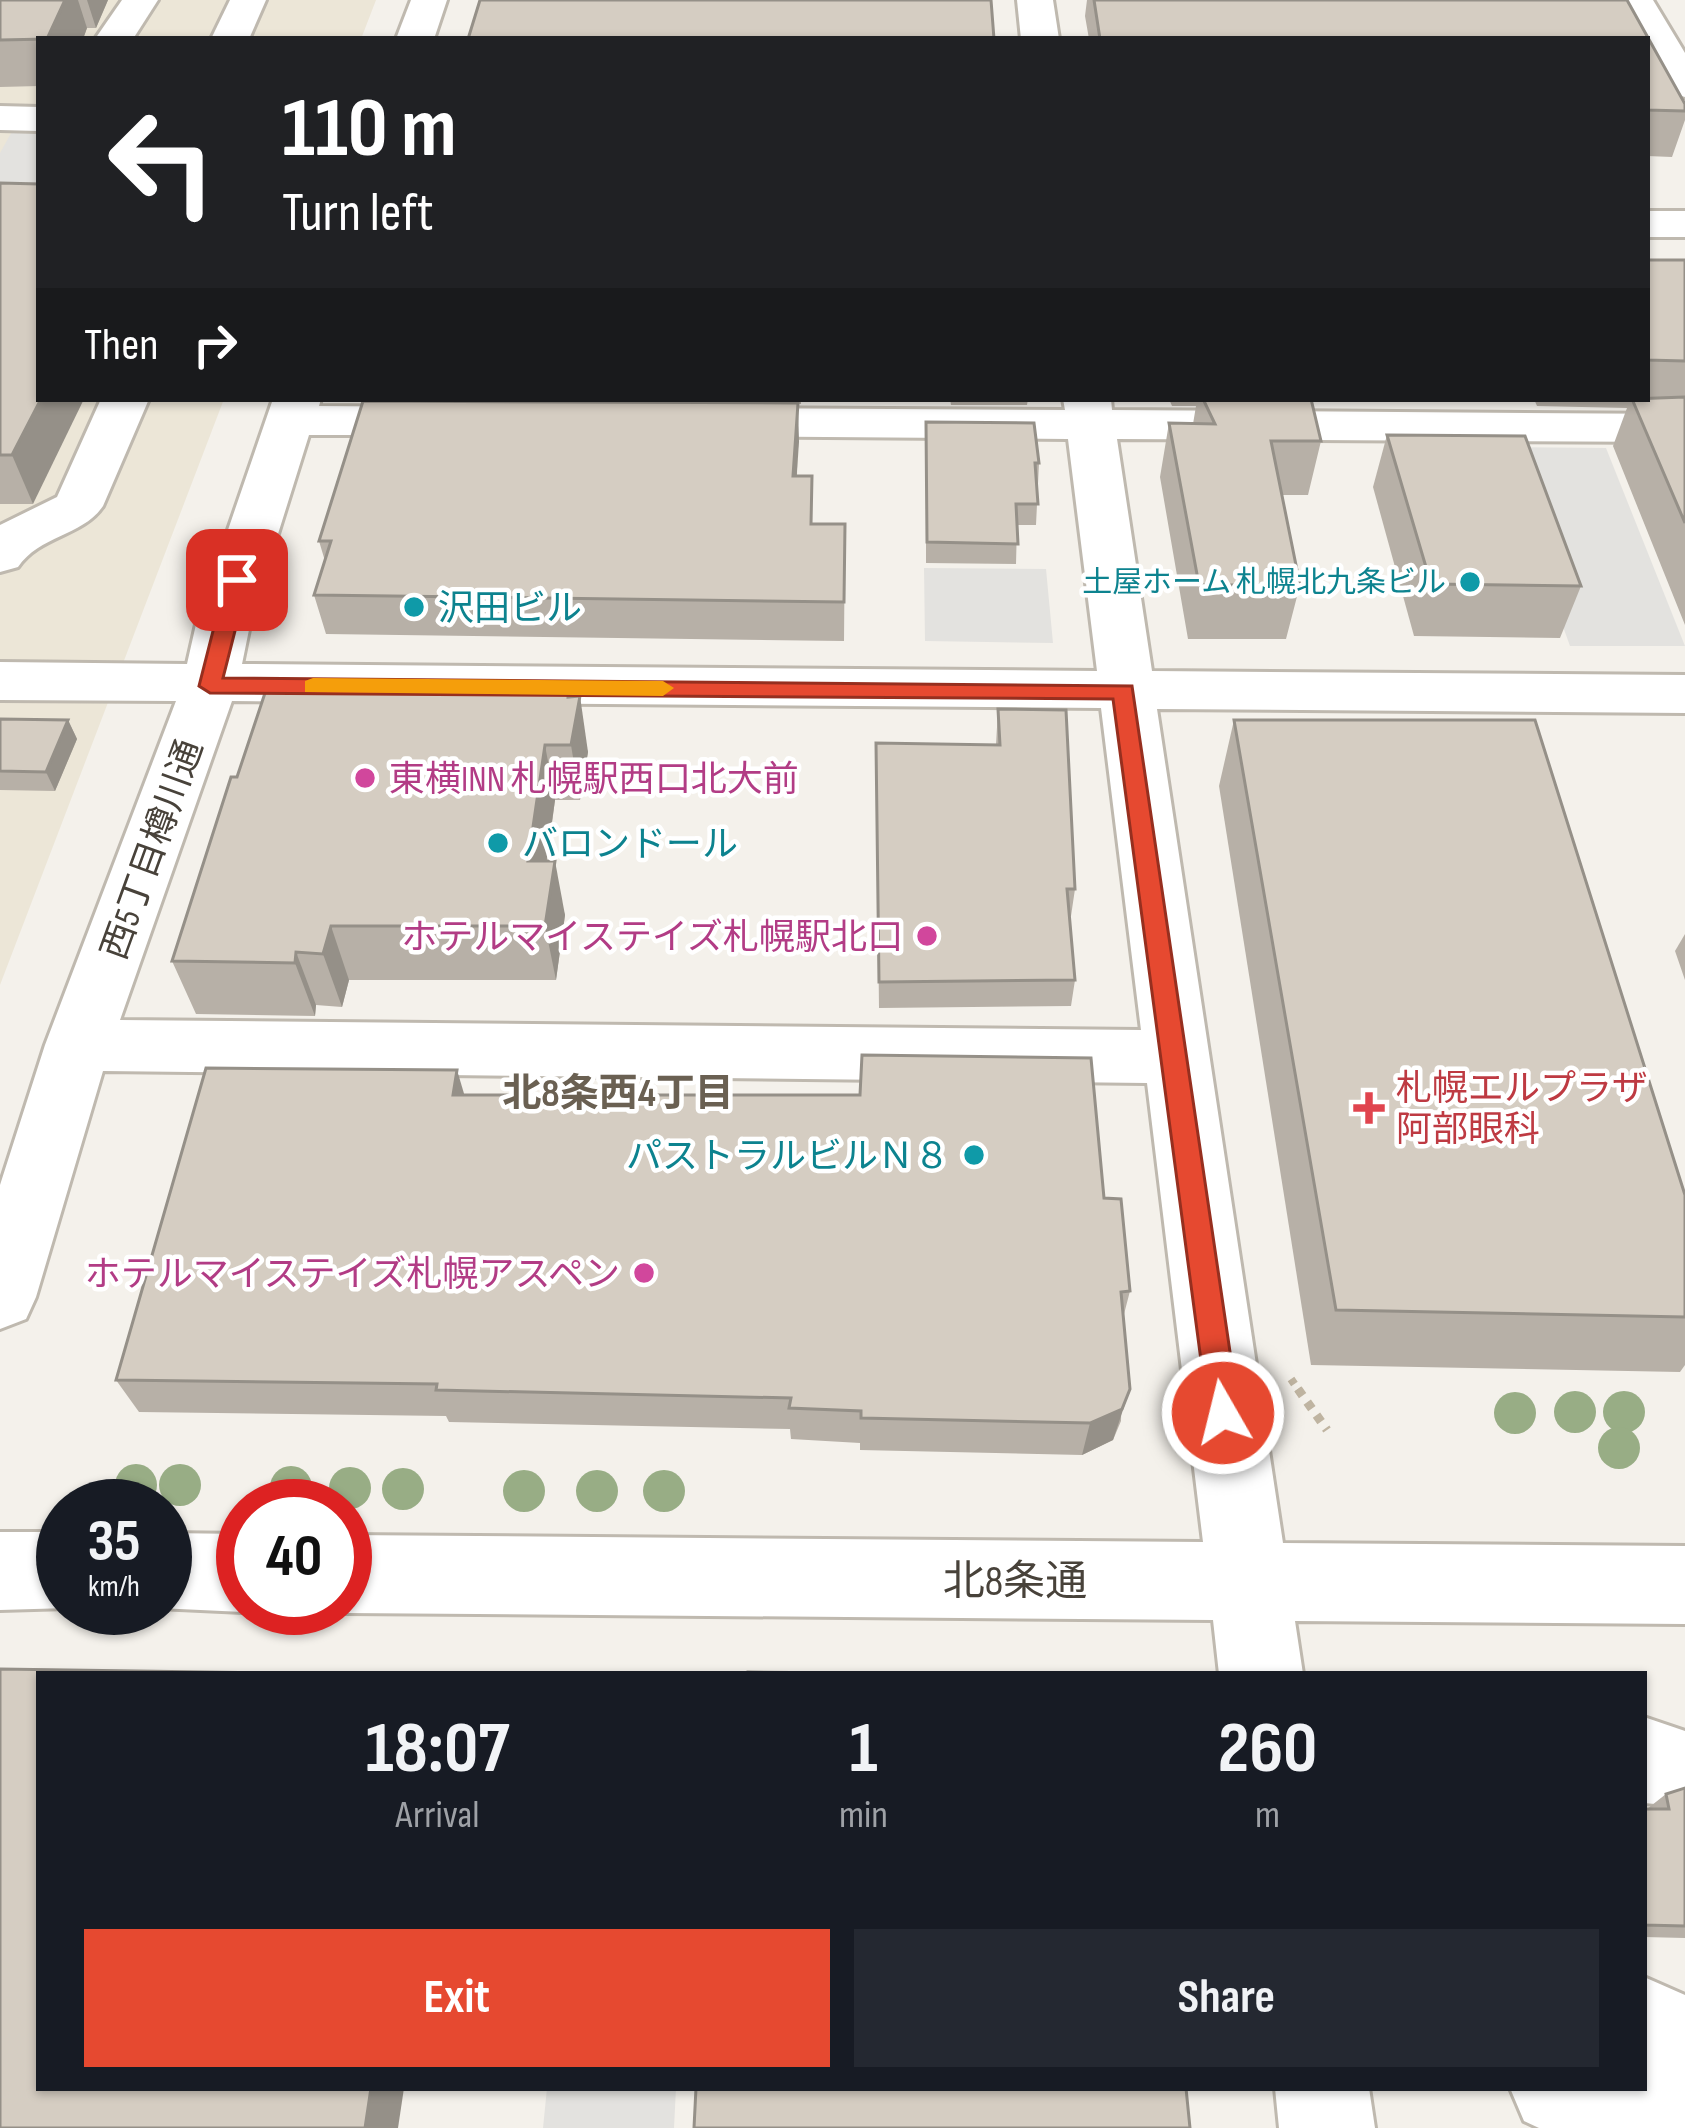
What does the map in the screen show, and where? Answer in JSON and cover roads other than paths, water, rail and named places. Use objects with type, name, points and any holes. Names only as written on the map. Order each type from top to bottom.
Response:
[{"type":"street","points":[[116,36],[140,0]]},
{"type":"street","points":[[231,36],[248,0]]},
{"type":"street","points":[[417,36],[429,0]]},
{"type":"street","points":[[1035,0],[1040,36]]},
{"type":"street","points":[[1635,0],[1672,68]]},
{"type":"street","points":[[0,118],[36,118]]},
{"type":"street","points":[[1650,224],[1685,224]]},
{"type":"street","points":[[0,556],[21,526],[78,506],[124,402]]},
{"type":"street","points":[[294,409],[499,421]]},
{"type":"street","name":"西5丁目樽川通","points":[[0,1298],[78,1045],[210,686],[224,620],[294,409]]},
{"type":"street","points":[[1089,412],[1261,1671]]},
{"type":"street","points":[[662,422],[1089,412],[1685,428]]},
{"type":"street","points":[[0,681],[1685,694]]},
{"type":"street","points":[[78,1045],[1174,1057]]},
{"type":"street","points":[[0,1571],[36,1571]]},
{"type":"street","name":"北8条通","points":[[372,1574],[1685,1585]]},
{"type":"street","points":[[1647,2025],[1685,2045]]},
{"type":"street","points":[[1322,2091],[1328,2128]]},
{"type":"street","points":[[1568,2091],[1647,2113],[1673,2128]]},
{"type":"place","name":"土屋ホーム 札幌北九条ビル","points":[[1470,582]]},
{"type":"place","name":"沢田ビル","points":[[414,607]]},
{"type":"place","name":"東横INN 札幌駅西口北大前","points":[[365,778]]},
{"type":"place","name":"バロンドール","points":[[498,843]]},
{"type":"place","name":"ホテルマイステイズ札幌駅北口","points":[[927,936]]},
{"type":"place","name":"札幌エルプラザ 阿部眼科","points":[[1369,1108]]},
{"type":"place","name":"パストラルビルＮ８","points":[[974,1155]]},
{"type":"place","name":"ホテルマイステイズ札幌アスペン","points":[[644,1273]]},
{"type":"district","name":"北8条西4丁目","points":[[618,1092]]}]
